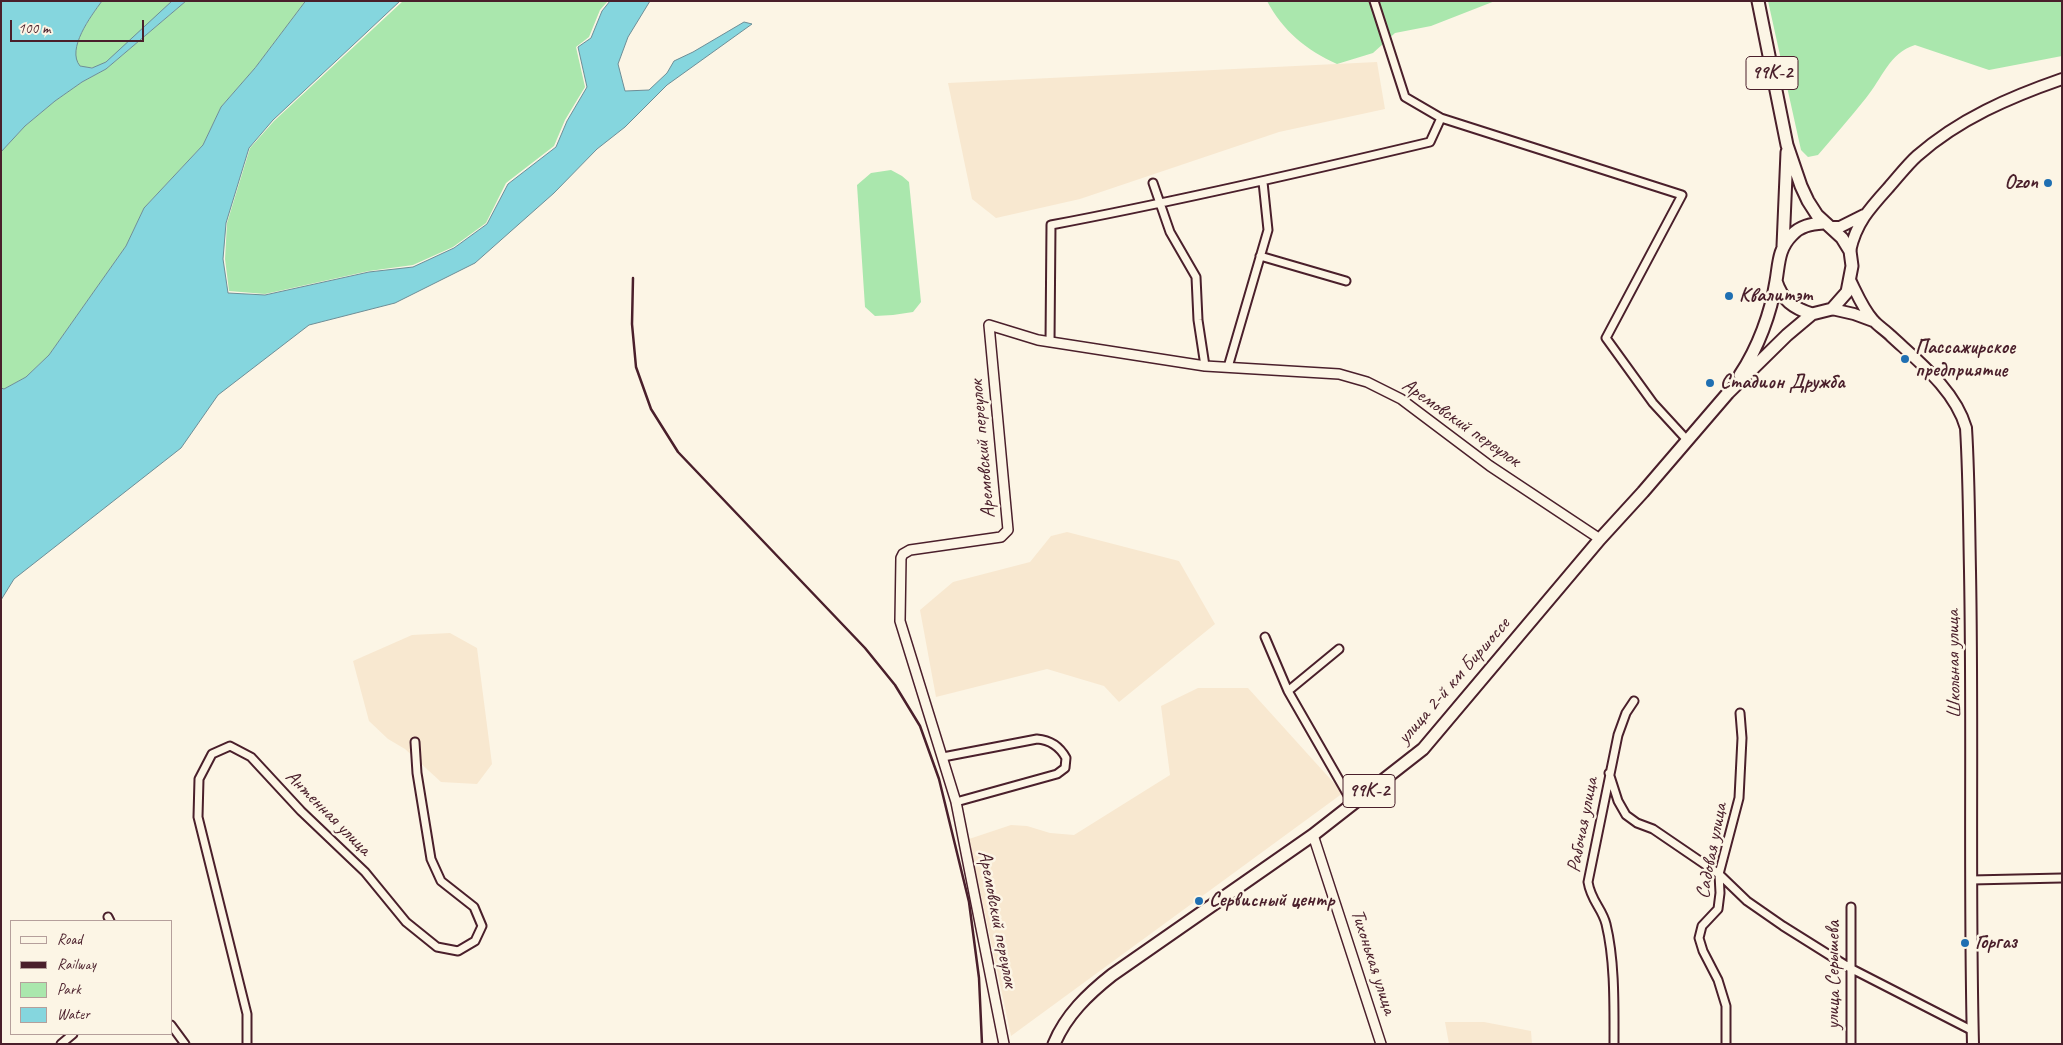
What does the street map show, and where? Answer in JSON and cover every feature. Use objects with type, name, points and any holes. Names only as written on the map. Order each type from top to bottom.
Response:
[{"type":"main road","name":"99К-2","points":[[1758,1],[1787,145],[1808,201],[1827,225],[1846,243],[1850,251]]},
{"type":"main road","points":[[1874,321],[1832,309],[1847,292],[1852,266],[1850,251],[1856,230],[1864,215],[1917,156],[1968,119],[2027,91],[2062,79]]},
{"type":"main road","name":"99К-2","points":[[1728,393],[1748,364],[1763,330],[1776,281],[1776,268],[1783,246],[1787,145]]},
{"type":"main road","points":[[1827,225],[1840,227],[1864,215]]},
{"type":"main road","name":"99К-2","points":[[1783,246],[1792,234],[1801,227],[1827,225]]},
{"type":"main road","points":[[1850,280],[1865,309],[1874,321]]},
{"type":"main road","points":[[1776,281],[1784,300],[1799,310],[1812,314]]},
{"type":"main road","name":"99К-2","points":[[1728,393],[1812,314],[1832,309]]},
{"type":"main road","name":"Школьная улица","points":[[1874,321],[1924,367],[1949,394],[1962,414],[1966,428],[1972,659],[1971,880],[1973,1044]]},
{"type":"main road","name":"улица 2-й км Биршоссе","points":[[1054,1044],[1075,1010],[1090,993],[1313,835],[1423,750],[1600,539],[1644,492],[1686,440],[1728,393]]},
{"type":"street","points":[[1374,1],[1405,97],[1441,118],[1682,195],[1606,338],[1647,395],[1686,440]]},
{"type":"street","points":[[1050,342],[1051,224],[1160,204],[1263,182],[1430,142],[1441,118]]},
{"type":"street","points":[[1228,367],[1268,230],[1263,182]]},
{"type":"street","points":[[1153,183],[1170,232],[1196,277],[1198,320],[1205,366]]},
{"type":"street","points":[[1260,256],[1346,281]]},
{"type":"street","name":"Аремовский переулок","points":[[1004,1044],[956,802],[900,621],[901,558],[903,554],[910,550],[1001,537],[1008,530],[989,325],[1050,342],[1205,366],[1339,374],[1367,382],[1401,399],[1490,466],[1600,539]]},
{"type":"street","points":[[1266,636],[1288,691],[1353,804]]},
{"type":"street","points":[[1288,691],[1338,649]]},
{"type":"street","name":"Рабочая улица","points":[[1614,1044],[1613,982],[1607,927],[1604,915],[1590,894],[1588,882],[1618,735],[1626,713],[1634,701]]},
{"type":"street","name":"Садовая улица","points":[[1726,1044],[1726,1006],[1718,980],[1702,951],[1699,938],[1702,926],[1718,909],[1720,893],[1719,874],[1739,798],[1742,738],[1740,713]]},
{"type":"street","points":[[943,757],[1037,739],[1047,741],[1056,746],[1066,758],[1065,768],[1057,774],[956,802]]},
{"type":"street","name":"Антенная улица","points":[[247,1044],[247,1014],[198,817],[199,779],[212,754],[230,746],[251,757],[301,811],[365,872],[406,922],[436,948],[458,951],[475,941],[482,926],[474,907],[441,881],[431,859],[416,773],[415,742]]},
{"type":"street","points":[[1609,773],[1618,801],[1626,815],[1637,823],[1653,828],[1719,874],[1754,906],[1850,968],[1973,1031]]},
{"type":"street","name":"Тихонькая улица","points":[[1313,835],[1380,1044]]},
{"type":"street","points":[[1971,880],[2062,878]]},
{"type":"street","name":"улица Серышева","points":[[1850,907],[1851,1044]]},
{"type":"street","points":[[172,1026],[185,1044]]},
{"type":"street","points":[[61,1044],[72,1035]]},
{"type":"shaded area","points":[[1377,62],[1385,109],[1279,132],[1080,199],[996,218],[972,199],[948,83]]},
{"type":"shaded area","points":[[1067,532],[1179,561],[1215,624],[1119,702],[1104,686],[1047,669],[936,697],[920,610],[953,582],[1030,562],[1051,536]]},
{"type":"shaded area","points":[[450,633],[477,648],[492,764],[477,784],[441,782],[405,749],[388,739],[369,721],[353,661],[412,635]]},
{"type":"shaded area","points":[[1198,688],[1248,688],[1343,793],[1011,1036],[969,839],[1011,825],[1027,826],[1050,833],[1074,835],[1170,775],[1161,706]]},
{"type":"shaded area","points":[[1445,1022],[1484,1022],[1531,1031],[1532,1044],[1449,1044]]},
{"type":"green space","points":[[102,1],[172,1],[132,41],[106,62],[96,67],[84,67],[77,63],[75,56],[76,46],[86,25]]},
{"type":"green space","points":[[186,1],[306,1],[255,68],[221,107],[203,145],[144,208],[126,246],[49,355],[26,377],[4,389],[1,388],[1,152],[25,126],[55,101],[82,82],[106,69]]},
{"type":"green space","points":[[403,1],[608,1],[600,10],[589,37],[576,47],[585,87],[565,120],[554,146],[506,183],[486,223],[453,247],[413,265],[369,271],[265,294],[229,291],[225,259],[227,223],[250,148],[274,121]]},
{"type":"green space","points":[[1267,1],[1495,1],[1431,26],[1395,33],[1373,53],[1337,64],[1305,46],[1296,38],[1280,22]]},
{"type":"green space","points":[[1768,1],[2062,1],[2062,56],[1989,70],[1915,45],[1906,49],[1892,60],[1872,91],[1818,155],[1808,157],[1801,150]]},
{"type":"green space","points":[[891,170],[909,182],[921,302],[913,312],[875,316],[865,307],[857,185],[871,173]]},
{"type":"water","points":[[1,1],[102,1],[82,33],[76,51],[76,59],[80,66],[92,68],[106,62],[172,1],[186,1],[106,69],[82,82],[55,101],[25,126],[1,152]]},
{"type":"water","points":[[306,1],[400,1],[273,120],[249,148],[226,223],[223,259],[228,293],[265,295],[369,272],[413,267],[454,248],[487,224],[508,184],[556,147],[567,121],[587,87],[578,47],[591,38],[602,11],[610,1],[650,1],[628,37],[618,64],[625,91],[649,90],[667,73],[674,61],[744,22],[752,24],[667,85],[625,127],[597,149],[554,193],[475,263],[395,303],[309,325],[218,395],[181,448],[14,579],[1,600],[1,388],[4,389],[26,377],[49,355],[126,246],[144,208],[203,145],[221,107],[255,68]]},
{"type":"railway","points":[[633,278],[632,324],[636,367],[651,409],[678,452],[865,648],[895,685],[920,726],[939,779],[969,902],[979,978],[982,1044]]},
{"type":"place","name":"Ozon","points":[[2048,183]]},
{"type":"place","name":"Квалитэт","points":[[1729,296]]},
{"type":"place","name":"Пассажирское предприятие","points":[[1905,359]]},
{"type":"place","name":"Стадион Дружба","points":[[1710,383]]},
{"type":"place","name":"Сервисный центр","points":[[1199,901]]},
{"type":"place","name":"Горгаз","points":[[1965,943]]}]
